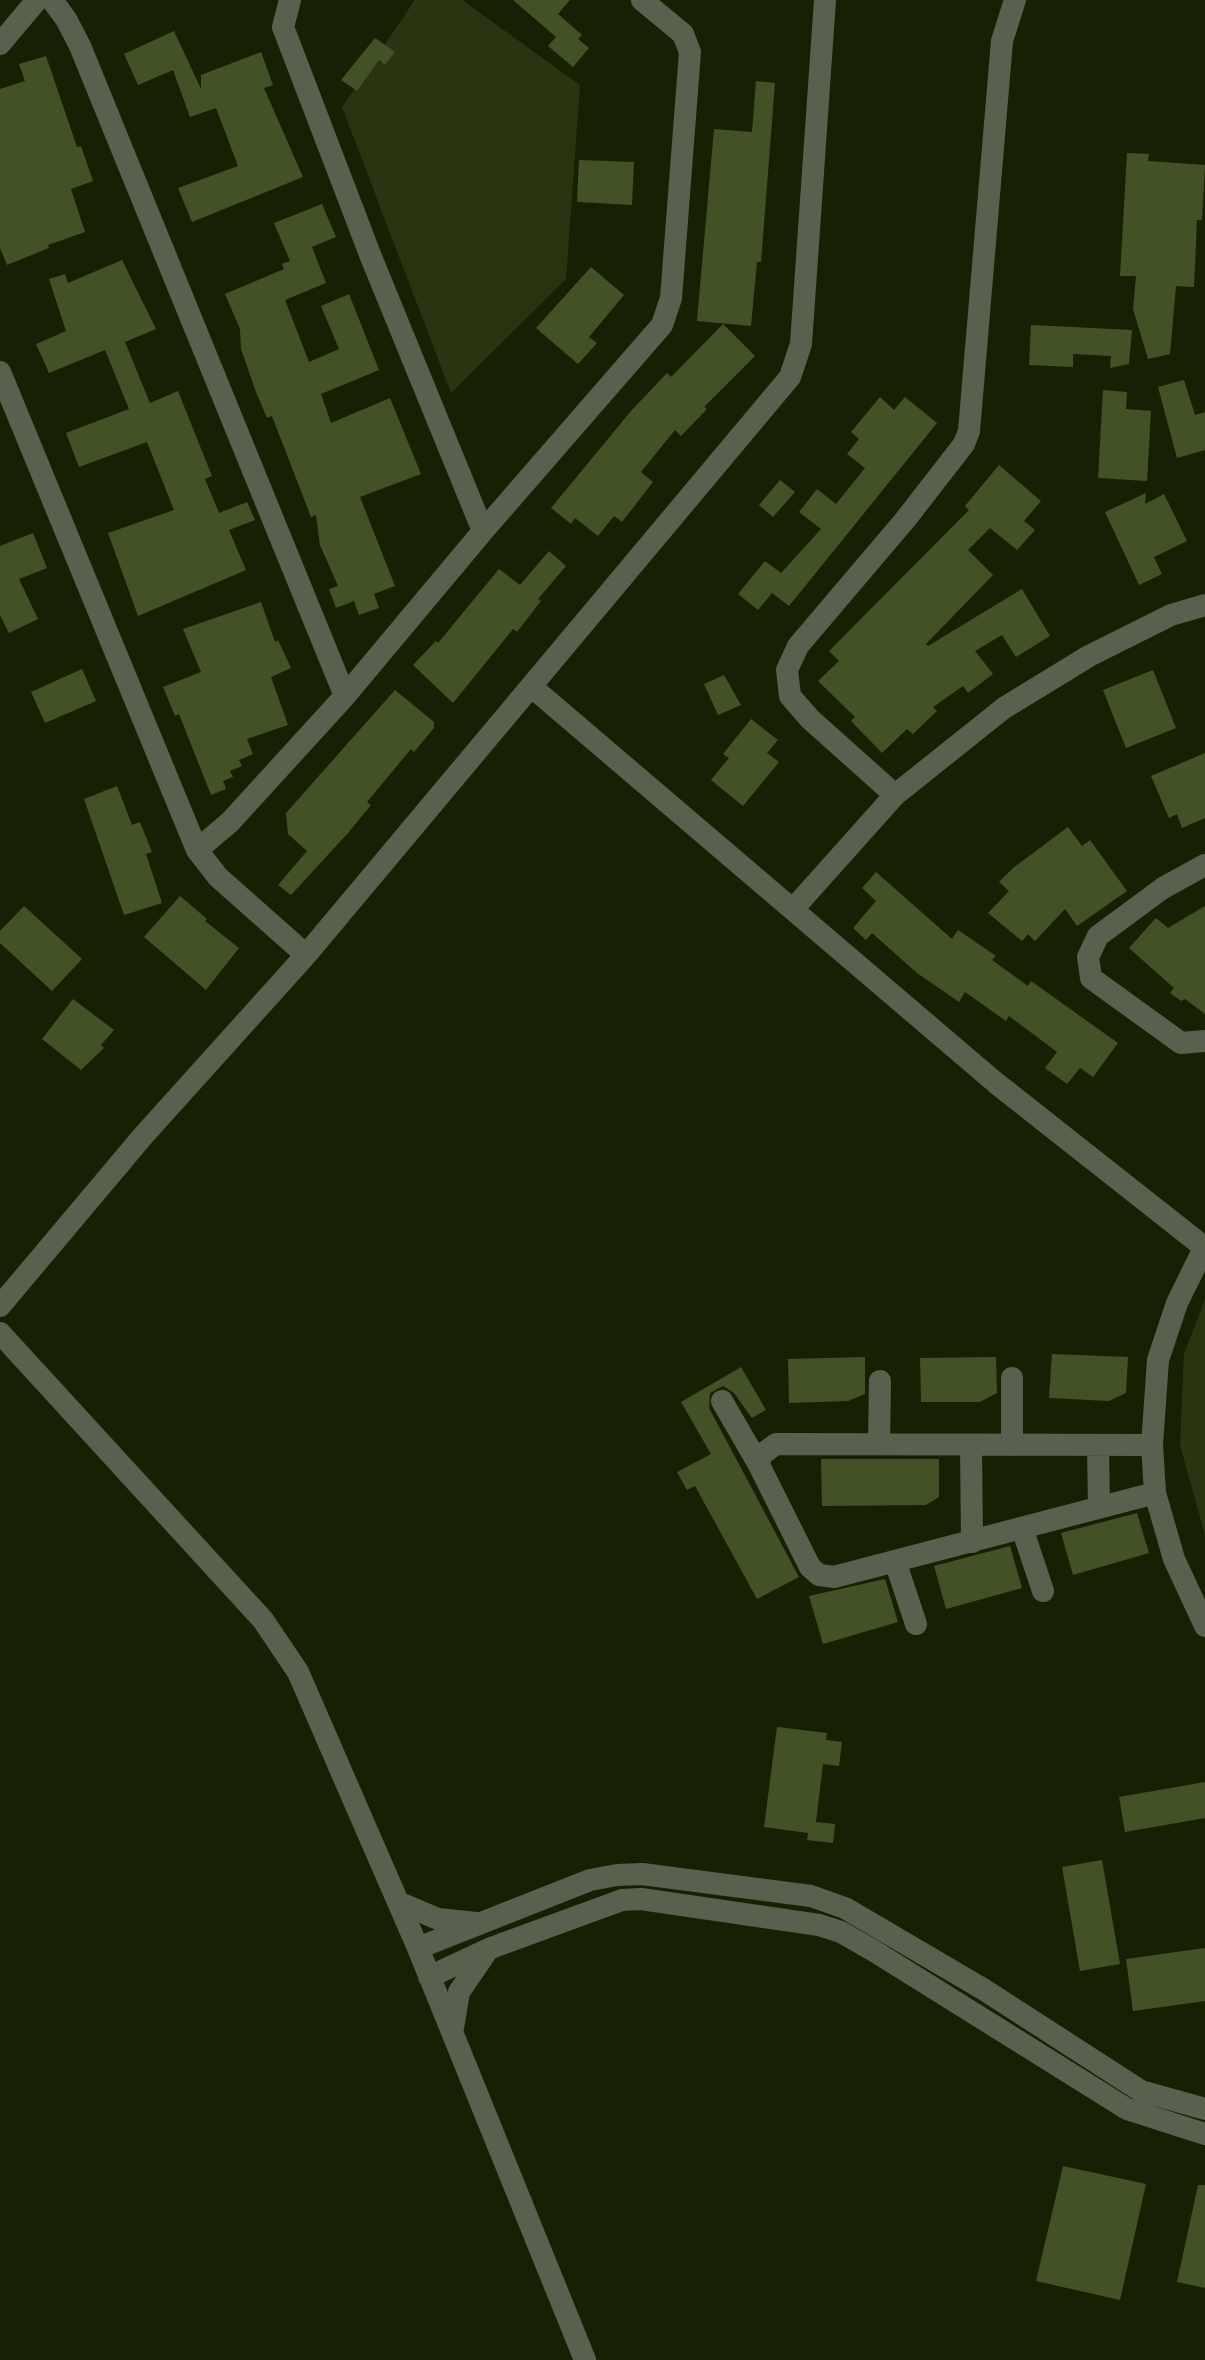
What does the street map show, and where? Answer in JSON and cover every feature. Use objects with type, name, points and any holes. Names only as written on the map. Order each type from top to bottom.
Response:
[{"type":"street","points":[[0,44],[37,0]]},
{"type":"street","points":[[52,0],[80,46],[345,696]]},
{"type":"street","points":[[290,0],[283,27],[483,531]]},
{"type":"street","points":[[196,850],[230,822],[345,696],[483,531],[657,334],[671,298],[690,52],[683,34],[642,0]]},
{"type":"street","points":[[0,1306],[142,1136],[306,955],[778,394],[797,361],[825,0]]},
{"type":"street","points":[[896,795],[810,720],[790,696],[787,670],[798,646],[904,520],[964,444],[969,431],[1002,41],[1015,0]]},
{"type":"street","points":[[0,372],[196,850],[218,877],[306,955]]},
{"type":"street","points":[[794,908],[896,795],[1004,708],[1089,656],[1171,615],[1205,605]]},
{"type":"street","points":[[533,688],[996,1082],[1204,1246],[1177,1303],[1158,1360],[1152,1446],[1155,1493],[1174,1559],[1205,1626]]},
{"type":"street","points":[[1205,865],[1162,888],[1098,936],[1088,957],[1091,978],[1181,1043],[1205,1041]]},
{"type":"street","points":[[0,1333],[264,1620],[282,1645],[306,1688],[418,1948],[585,2360]]},
{"type":"street","points":[[1012,1378],[1012,1445]]},
{"type":"street","points":[[879,1444],[880,1381]]},
{"type":"street","points":[[722,1401],[810,1567],[819,1576],[834,1577],[1155,1493]]},
{"type":"street","points":[[759,1465],[761,1455],[776,1444],[1152,1446]]},
{"type":"street","points":[[971,1444],[972,1542]]},
{"type":"street","points":[[1098,1446],[1100,1506]]},
{"type":"street","points":[[1022,1528],[1043,1591]]},
{"type":"street","points":[[896,1561],[916,1624]]},
{"type":"street","points":[[418,1948],[590,1880],[617,1875],[642,1874],[811,1896],[845,1908],[880,1928],[1141,2090],[1205,2109]]},
{"type":"street","points":[[430,1977],[490,1948],[622,1900],[818,1924],[841,1932],[904,1969],[1127,2110],[1205,2134]]},
{"type":"street","points":[[398,1902],[449,1922],[488,1922]]},
{"type":"street","points":[[453,2036],[459,1992],[490,1948]]},
{"type":"green space","points":[[415,0],[462,0],[580,85],[566,279],[451,393],[342,107]]},
{"type":"green space","points":[[1205,1299],[1205,1535],[1180,1445],[1184,1354]]},
{"type":"building","points":[[513,0],[570,0],[558,14],[582,35],[578,39],[589,48],[573,67],[548,46],[556,37]]},
{"type":"building","points":[[174,31],[201,89],[201,75],[261,52],[273,85],[264,88],[303,177],[192,222],[178,188],[238,166],[216,108],[190,117],[173,70],[138,85],[124,54]]},
{"type":"building","points":[[375,38],[395,52],[385,65],[379,60],[357,91],[341,80]]},
{"type":"building","points":[[46,56],[77,147],[81,146],[93,181],[71,189],[85,232],[7,265],[0,248],[0,89],[25,81],[19,64]]},
{"type":"building","points":[[756,81],[775,83],[761,262],[757,262],[751,326],[697,321],[714,129],[752,132]]},
{"type":"building","points":[[1127,153],[1149,154],[1148,161],[1205,165],[1202,220],[1197,220],[1194,287],[1176,286],[1170,354],[1148,359],[1133,309],[1136,276],[1120,276]]},
{"type":"building","points":[[579,160],[634,162],[632,205],[577,202]]},
{"type":"building","points":[[322,204],[336,237],[312,247],[326,283],[285,300],[309,362],[339,349],[321,306],[349,294],[379,370],[321,394],[331,423],[390,398],[421,474],[360,497],[395,586],[374,594],[379,608],[359,615],[354,601],[336,608],[329,589],[338,586],[320,545],[316,515],[311,517],[272,416],[267,418],[256,392],[241,349],[240,329],[225,294],[284,269],[282,264],[290,261],[274,223]]},
{"type":"building","points":[[122,260],[156,329],[125,342],[150,403],[178,391],[212,476],[205,479],[219,513],[247,502],[255,520],[229,530],[246,570],[138,616],[108,533],[174,510],[147,442],[79,467],[66,433],[129,409],[105,350],[49,373],[36,344],[66,331],[49,279],[65,274],[68,283]]},
{"type":"building","points":[[591,267],[624,295],[589,337],[597,343],[578,364],[536,328]]},
{"type":"building","points":[[723,324],[755,356],[681,436],[675,430],[641,472],[653,482],[622,522],[614,516],[598,536],[575,518],[571,524],[551,508],[631,411]]},
{"type":"building","points":[[1031,325],[1132,330],[1129,364],[1110,368],[1111,356],[1073,354],[1073,367],[1029,365]]},
{"type":"building","points":[[1184,380],[1195,415],[1205,412],[1205,450],[1177,458],[1158,387]]},
{"type":"building","points":[[1103,390],[1127,392],[1126,409],[1151,411],[1147,481],[1098,478]]},
{"type":"building","points":[[880,397],[894,410],[905,397],[937,423],[789,606],[772,593],[758,610],[738,594],[765,561],[781,573],[821,529],[799,512],[817,489],[836,504],[865,468],[847,454],[859,439],[851,432]]},
{"type":"building","points":[[999,465],[1041,501],[1024,521],[1035,530],[1017,550],[990,528],[968,550],[993,575],[926,644],[1022,589],[1050,636],[1016,657],[1002,635],[975,651],[993,674],[968,693],[963,686],[933,707],[937,711],[913,734],[907,729],[882,753],[851,721],[855,717],[818,681],[839,661],[829,651],[969,510],[965,506]]},
{"type":"building","points":[[780,480],[795,492],[773,517],[759,505]]},
{"type":"building","points":[[1146,493],[1145,504],[1164,494],[1187,541],[1154,557],[1162,574],[1139,585],[1105,512]]},
{"type":"building","points":[[33,533],[47,568],[19,579],[38,619],[9,633],[0,615],[0,546]]},
{"type":"building","points":[[549,551],[566,566],[517,632],[513,629],[453,703],[413,665],[438,643],[499,569],[520,585]]},
{"type":"building","points":[[261,602],[275,642],[278,640],[291,668],[271,677],[288,725],[247,739],[253,754],[239,760],[242,766],[230,771],[233,777],[223,781],[226,789],[211,795],[179,714],[175,716],[163,687],[201,672],[183,629]]},
{"type":"building","points":[[82,669],[96,701],[45,723],[31,692]]},
{"type":"building","points":[[1153,670],[1176,728],[1126,748],[1103,690]]},
{"type":"building","points":[[724,675],[741,705],[718,715],[704,684]]},
{"type":"building","points":[[395,690],[434,722],[434,728],[414,752],[411,749],[367,802],[371,805],[348,833],[291,895],[278,885],[307,851],[288,834],[286,813]]},
{"type":"building","points":[[751,719],[778,740],[767,753],[779,762],[743,806],[711,780],[729,758],[723,754]]},
{"type":"building","points":[[1205,753],[1205,818],[1182,828],[1177,814],[1169,818],[1151,776]]},
{"type":"building","points":[[117,786],[132,825],[140,822],[152,852],[146,854],[162,903],[124,915],[84,799]]},
{"type":"building","points":[[1068,827],[1082,846],[1090,840],[1127,891],[1077,926],[1065,909],[1035,941],[1028,934],[1022,941],[988,913],[1009,891],[999,882]]},
{"type":"building","points":[[876,872],[952,939],[958,930],[996,956],[992,960],[1028,986],[1031,981],[1118,1043],[1093,1077],[1080,1068],[1067,1084],[1045,1068],[1057,1052],[1009,1016],[1006,1021],[965,992],[959,1002],[917,973],[872,933],[866,940],[853,928],[876,901],[862,888]]},
{"type":"building","points":[[180,896],[239,948],[206,990],[144,937]]},
{"type":"building","points":[[24,906],[82,959],[52,991],[0,943],[0,931]]},
{"type":"building","points":[[1205,906],[1205,1014],[1170,993],[1174,988],[1129,948],[1156,918],[1168,928]]},
{"type":"building","points":[[73,999],[114,1030],[101,1045],[104,1048],[81,1070],[42,1039]]},
{"type":"building","points":[[1052,1354],[1128,1357],[1126,1393],[1109,1401],[1049,1398]]},
{"type":"building","points":[[865,1357],[865,1394],[848,1401],[789,1403],[788,1359]]},
{"type":"building","points":[[996,1357],[997,1393],[980,1402],[921,1402],[920,1358]]},
{"type":"building","points":[[741,1367],[766,1410],[752,1418],[734,1393],[723,1386],[710,1393],[709,1408],[799,1577],[757,1599],[695,1486],[687,1490],[677,1472],[711,1454],[681,1402]]},
{"type":"building","points":[[821,1459],[939,1459],[939,1497],[926,1505],[822,1506]]},
{"type":"building","points":[[1137,1513],[1149,1553],[1073,1575],[1061,1533]]},
{"type":"building","points":[[1010,1546],[1022,1588],[946,1609],[934,1566]]},
{"type":"building","points":[[885,1579],[898,1622],[823,1644],[809,1596]]},
{"type":"building","points":[[777,1727],[827,1733],[826,1740],[842,1742],[839,1766],[823,1764],[816,1822],[835,1824],[833,1843],[807,1840],[808,1833],[764,1827]]},
{"type":"building","points":[[1205,1782],[1205,1818],[1125,1832],[1119,1797]]},
{"type":"building","points":[[1102,1860],[1120,1964],[1080,1971],[1062,1867]]},
{"type":"building","points":[[1205,1948],[1205,2001],[1133,2011],[1126,1959]]},
{"type":"building","points":[[1063,2166],[1146,2184],[1120,2300],[1036,2281]]},
{"type":"building","points":[[1198,2185],[1205,2185],[1205,2288],[1177,2282]]}]
